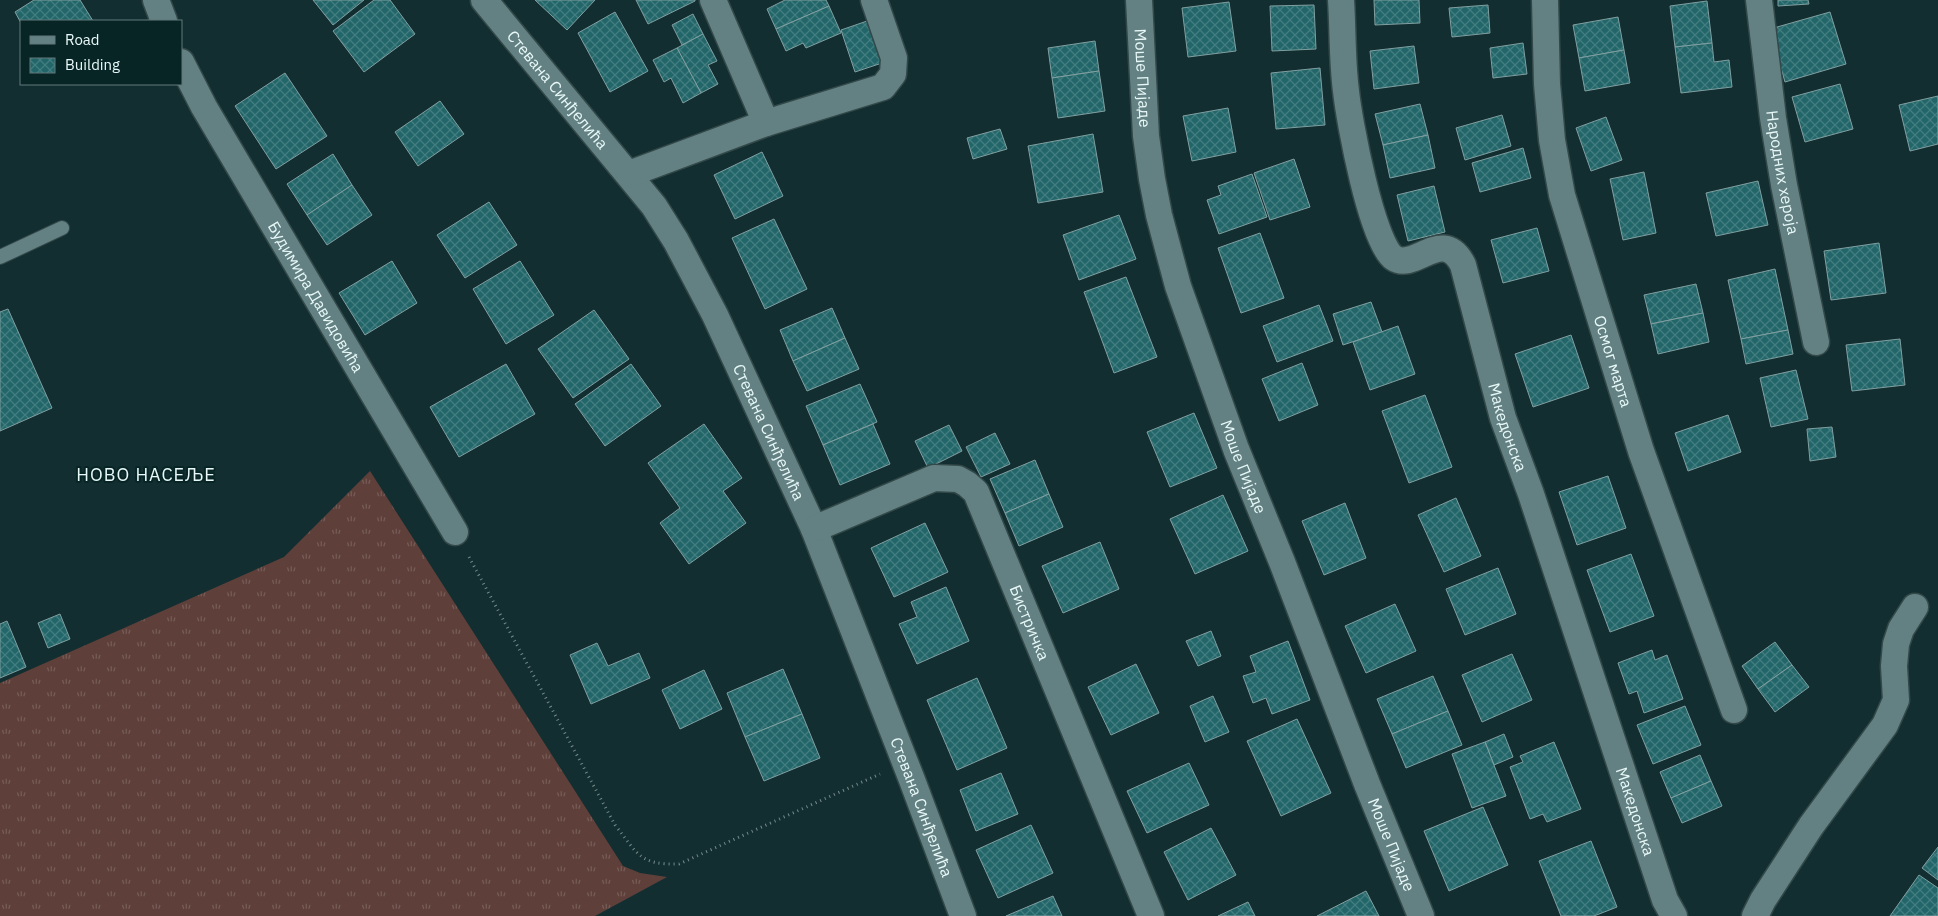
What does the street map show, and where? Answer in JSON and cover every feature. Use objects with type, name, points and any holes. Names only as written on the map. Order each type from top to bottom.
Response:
[{"type":"street","points":[[156,0],[164,20]]},
{"type":"street","name":"Стевана Синђелића","points":[[484,0],[654,206],[672,234],[706,298],[814,529],[963,916]]},
{"type":"street","points":[[713,0],[766,123]]},
{"type":"street","points":[[629,174],[766,123],[883,87],[893,74],[894,58],[874,0]]},
{"type":"street","name":"Моше Пијаде","points":[[1139,0],[1146,136],[1159,215],[1178,286],[1236,449],[1367,784],[1421,916]]},
{"type":"street","name":"Македонска","points":[[1341,0],[1346,91],[1355,144],[1374,222],[1388,253],[1397,260],[1404,261],[1438,248],[1454,253],[1464,265],[1503,418],[1534,503],[1665,900],[1674,916]]},
{"type":"street","name":"Осмог марта","points":[[1545,0],[1552,140],[1562,195],[1641,451],[1734,710]]},
{"type":"street","name":"Народних хероја","points":[[1759,0],[1781,166],[1816,342]]},
{"type":"street","name":"Будимира Давидовића","points":[[182,64],[204,107],[455,532]]},
{"type":"street","name":"Бистричка","points":[[814,529],[934,478],[958,480],[967,484],[976,492],[1151,916]]},
{"type":"street","points":[[1755,916],[1763,900],[1811,826],[1885,725],[1892,712],[1896,700],[1894,666],[1896,644],[1901,629],[1915,607]]},
{"type":"lane","points":[[0,257],[62,228]]},
{"type":"path","points":[[455,532],[615,825],[641,858],[660,865],[679,864],[905,762]]},
{"type":"green space","points":[[370,471],[623,866],[640,873],[667,877],[595,916],[0,916],[0,683],[284,557]]},
{"type":"building","points":[[34,0],[80,0],[92,20],[20,21],[15,12]]},
{"type":"building","points":[[313,0],[364,0],[333,25]]},
{"type":"building","points":[[374,0],[390,0],[415,34],[364,72],[333,31]]},
{"type":"building","points":[[535,0],[595,0],[567,30]]},
{"type":"building","points":[[636,0],[695,0],[695,1],[648,24]]},
{"type":"building","points":[[785,0],[826,0],[829,6],[776,29],[767,9]]},
{"type":"building","points":[[1374,0],[1419,0],[1420,23],[1375,25]]},
{"type":"building","points":[[1778,0],[1808,0],[1809,4],[1778,6]]},
{"type":"building","points":[[1707,1],[1712,43],[1675,47],[1670,6]]},
{"type":"building","points":[[1229,2],[1236,51],[1188,57],[1182,8]]},
{"type":"building","points":[[1314,5],[1316,49],[1272,51],[1270,6]]},
{"type":"building","points":[[1488,5],[1490,33],[1452,37],[1449,8]]},
{"type":"building","points":[[829,6],[841,33],[806,48],[803,43],[786,51],[776,29]]},
{"type":"building","points":[[615,12],[648,71],[610,92],[578,33]]},
{"type":"building","points":[[1830,12],[1846,64],[1785,82],[1770,29]]},
{"type":"building","points":[[693,14],[703,34],[682,45],[672,25]]},
{"type":"building","points":[[1618,17],[1624,50],[1579,58],[1573,25]]},
{"type":"building","points":[[870,20],[885,62],[855,72],[841,30]]},
{"type":"building","points":[[703,34],[717,61],[708,65],[718,84],[701,93],[677,48]]},
{"type":"building","points":[[1095,41],[1099,71],[1052,78],[1048,48]]},
{"type":"building","points":[[1523,43],[1527,74],[1493,78],[1490,48]]},
{"type":"building","points":[[1712,43],[1714,62],[1729,60],[1732,87],[1681,93],[1675,47]]},
{"type":"building","points":[[1414,46],[1419,83],[1374,89],[1370,51]]},
{"type":"building","points":[[677,48],[701,93],[683,103],[671,78],[664,82],[653,60]]},
{"type":"building","points":[[1624,50],[1630,83],[1585,91],[1579,58]]},
{"type":"building","points":[[1320,68],[1325,125],[1276,129],[1271,73]]},
{"type":"building","points":[[1099,71],[1105,111],[1058,118],[1052,78]]},
{"type":"building","points":[[285,73],[327,136],[276,169],[235,106]]},
{"type":"building","points":[[1840,84],[1853,129],[1805,142],[1792,97]]},
{"type":"building","points":[[1938,96],[1938,144],[1910,151],[1899,105]]},
{"type":"building","points":[[440,101],[464,134],[418,166],[395,132]]},
{"type":"building","points":[[1420,104],[1428,135],[1383,145],[1375,114]]},
{"type":"building","points":[[1228,108],[1236,152],[1192,161],[1183,116]]},
{"type":"building","points":[[1502,115],[1511,146],[1465,160],[1456,128]]},
{"type":"building","points":[[1606,117],[1622,160],[1591,171],[1576,128]]},
{"type":"building","points":[[1000,129],[1007,149],[973,159],[967,138]]},
{"type":"building","points":[[1093,134],[1103,192],[1038,203],[1028,146]]},
{"type":"building","points":[[1428,135],[1435,168],[1390,178],[1383,145]]},
{"type":"building","points":[[1523,148],[1531,178],[1480,192],[1472,163]]},
{"type":"building","points":[[762,152],[783,196],[735,219],[714,175]]},
{"type":"building","points":[[333,154],[352,185],[307,215],[287,184]]},
{"type":"building","points":[[1294,159],[1310,207],[1270,220],[1254,173]]},
{"type":"building","points":[[1644,172],[1656,233],[1623,240],[1610,179]]},
{"type":"building","points":[[1252,174],[1267,217],[1219,234],[1207,200],[1221,195],[1218,186]]},
{"type":"building","points":[[1758,181],[1768,225],[1716,236],[1706,193]]},
{"type":"building","points":[[352,185],[372,215],[327,245],[307,215]]},
{"type":"building","points":[[1434,186],[1445,232],[1408,241],[1397,195]]},
{"type":"building","points":[[489,202],[517,245],[465,278],[437,235]]},
{"type":"building","points":[[1119,215],[1136,259],[1079,280],[1063,235]]},
{"type":"building","points":[[774,219],[807,289],[765,309],[732,238]]},
{"type":"building","points":[[1537,228],[1549,271],[1503,283],[1491,240]]},
{"type":"building","points":[[1260,233],[1284,298],[1241,313],[1218,248]]},
{"type":"building","points":[[1879,243],[1886,293],[1831,300],[1824,251]]},
{"type":"building","points":[[392,261],[417,303],[365,335],[339,293]]},
{"type":"building","points":[[520,261],[554,315],[506,344],[473,289]]},
{"type":"building","points":[[1775,269],[1788,330],[1741,339],[1728,280]]},
{"type":"building","points":[[1126,277],[1157,357],[1114,373],[1084,292]]},
{"type":"building","points":[[1696,284],[1703,313],[1651,324],[1644,295]]},
{"type":"building","points":[[1371,302],[1382,332],[1343,345],[1333,314]]},
{"type":"building","points":[[1319,305],[1333,341],[1277,362],[1263,326]]},
{"type":"building","points":[[832,308],[845,338],[793,361],[780,330]]},
{"type":"building","points":[[8,309],[52,408],[0,431],[0,312]]},
{"type":"building","points":[[594,310],[629,359],[573,398],[538,349]]},
{"type":"building","points":[[1703,313],[1709,342],[1658,354],[1651,324]]},
{"type":"building","points":[[1398,326],[1415,374],[1370,390],[1353,342]]},
{"type":"building","points":[[1788,330],[1793,354],[1746,364],[1741,339]]},
{"type":"building","points":[[1571,335],[1589,388],[1533,407],[1515,354]]},
{"type":"building","points":[[845,338],[859,369],[807,391],[793,361]]},
{"type":"building","points":[[1900,339],[1905,385],[1852,391],[1846,345]]},
{"type":"building","points":[[1302,363],[1318,405],[1279,421],[1262,379]]},
{"type":"building","points":[[506,364],[535,414],[459,457],[430,407]]},
{"type":"building","points":[[631,364],[661,406],[605,446],[575,404]]},
{"type":"building","points":[[1796,370],[1808,419],[1771,427],[1760,378]]},
{"type":"building","points":[[860,384],[877,422],[823,445],[806,406]]},
{"type":"building","points":[[1425,395],[1452,467],[1409,483],[1382,411]]},
{"type":"building","points":[[1194,413],[1217,468],[1170,487],[1147,432]]},
{"type":"building","points":[[1728,415],[1741,452],[1688,471],[1675,433]]},
{"type":"building","points":[[704,424],[742,478],[723,491],[746,523],[689,564],[660,523],[680,508],[648,463]]},
{"type":"building","points":[[873,424],[890,464],[840,485],[823,445]]},
{"type":"building","points":[[949,425],[962,451],[928,468],[915,441]]},
{"type":"building","points":[[1832,427],[1836,457],[1810,461],[1807,429]]},
{"type":"building","points":[[995,433],[1010,464],[981,477],[966,447]]},
{"type":"building","points":[[1035,460],[1049,494],[1005,513],[990,479]]},
{"type":"building","points":[[1608,476],[1626,528],[1577,545],[1559,492]]},
{"type":"building","points":[[1049,494],[1063,527],[1019,546],[1005,513]]},
{"type":"building","points":[[1223,495],[1248,551],[1195,574],[1170,519]]},
{"type":"building","points":[[1456,498],[1481,556],[1444,572],[1418,515]]},
{"type":"building","points":[[1345,503],[1366,558],[1324,575],[1302,521]]},
{"type":"building","points":[[925,523],[948,572],[894,597],[871,548]]},
{"type":"building","points":[[1100,542],[1119,589],[1063,613],[1042,566]]},
{"type":"building","points":[[1631,554],[1654,616],[1610,632],[1587,570]]},
{"type":"building","points":[[1498,568],[1516,614],[1465,635],[1446,589]]},
{"type":"building","points":[[946,587],[969,641],[917,664],[899,624],[917,617],[911,602]]},
{"type":"building","points":[[1395,604],[1416,651],[1366,673],[1345,626]]},
{"type":"building","points":[[60,614],[70,639],[48,648],[38,623]]},
{"type":"building","points":[[7,621],[26,667],[0,678],[0,624]]},
{"type":"building","points":[[1211,631],[1221,656],[1198,666],[1186,641]]},
{"type":"building","points":[[1288,641],[1310,700],[1272,714],[1266,698],[1253,703],[1243,676],[1256,672],[1250,656]]},
{"type":"building","points":[[1775,642],[1792,665],[1758,689],[1742,666]]},
{"type":"building","points":[[597,643],[608,666],[639,653],[650,678],[591,704],[570,655]]},
{"type":"building","points":[[1652,650],[1655,660],[1667,655],[1683,699],[1644,713],[1637,691],[1629,694],[1618,663]]},
{"type":"building","points":[[1512,654],[1532,700],[1482,722],[1462,675]]},
{"type":"building","points":[[1136,664],[1159,713],[1111,735],[1088,687]]},
{"type":"building","points":[[1792,665],[1809,687],[1775,712],[1758,689]]},
{"type":"building","points":[[783,669],[802,714],[745,737],[727,693]]},
{"type":"building","points":[[704,670],[722,709],[680,729],[662,690]]},
{"type":"building","points":[[1433,676],[1448,711],[1392,734],[1377,699]]},
{"type":"building","points":[[977,678],[1007,748],[957,770],[927,700]]},
{"type":"building","points":[[1213,696],[1229,732],[1205,742],[1190,706]]},
{"type":"building","points":[[1685,706],[1701,745],[1653,764],[1637,725]]},
{"type":"building","points":[[1448,711],[1462,745],[1406,768],[1392,734]]},
{"type":"building","points":[[802,714],[820,758],[764,781],[745,737]]},
{"type":"building","points":[[1297,719],[1331,793],[1281,816],[1247,741]]},
{"type":"building","points":[[1504,734],[1513,757],[1494,765],[1485,742]]},
{"type":"building","points":[[1485,742],[1506,796],[1472,808],[1452,754]]},
{"type":"building","points":[[1554,742],[1581,809],[1547,822],[1543,814],[1530,819],[1510,767],[1523,762],[1520,756]]},
{"type":"building","points":[[1700,755],[1711,781],[1671,798],[1660,772]]},
{"type":"building","points":[[1189,763],[1209,805],[1147,833],[1127,791]]},
{"type":"building","points":[[1001,773],[1018,814],[976,831],[960,790]]},
{"type":"building","points":[[1711,781],[1722,806],[1682,823],[1671,798]]},
{"type":"building","points":[[1483,807],[1508,865],[1449,891],[1424,831]]},
{"type":"building","points":[[1031,825],[1053,873],[998,898],[976,850]]},
{"type":"building","points":[[1211,828],[1236,875],[1188,900],[1164,852]]},
{"type":"building","points":[[1591,841],[1617,907],[1594,916],[1561,916],[1539,861]]},
{"type":"building","points":[[1938,847],[1938,880],[1922,868]]},
{"type":"building","points":[[1919,875],[1938,888],[1938,916],[1890,916]]},
{"type":"building","points":[[1366,891],[1379,916],[1317,916]]},
{"type":"building","points":[[1053,896],[1062,916],[1006,916]]},
{"type":"building","points":[[1248,902],[1255,916],[1218,916]]},
{"type":"district","name":"НОВО НАСЕЉЕ","points":[[146,474]]}]
